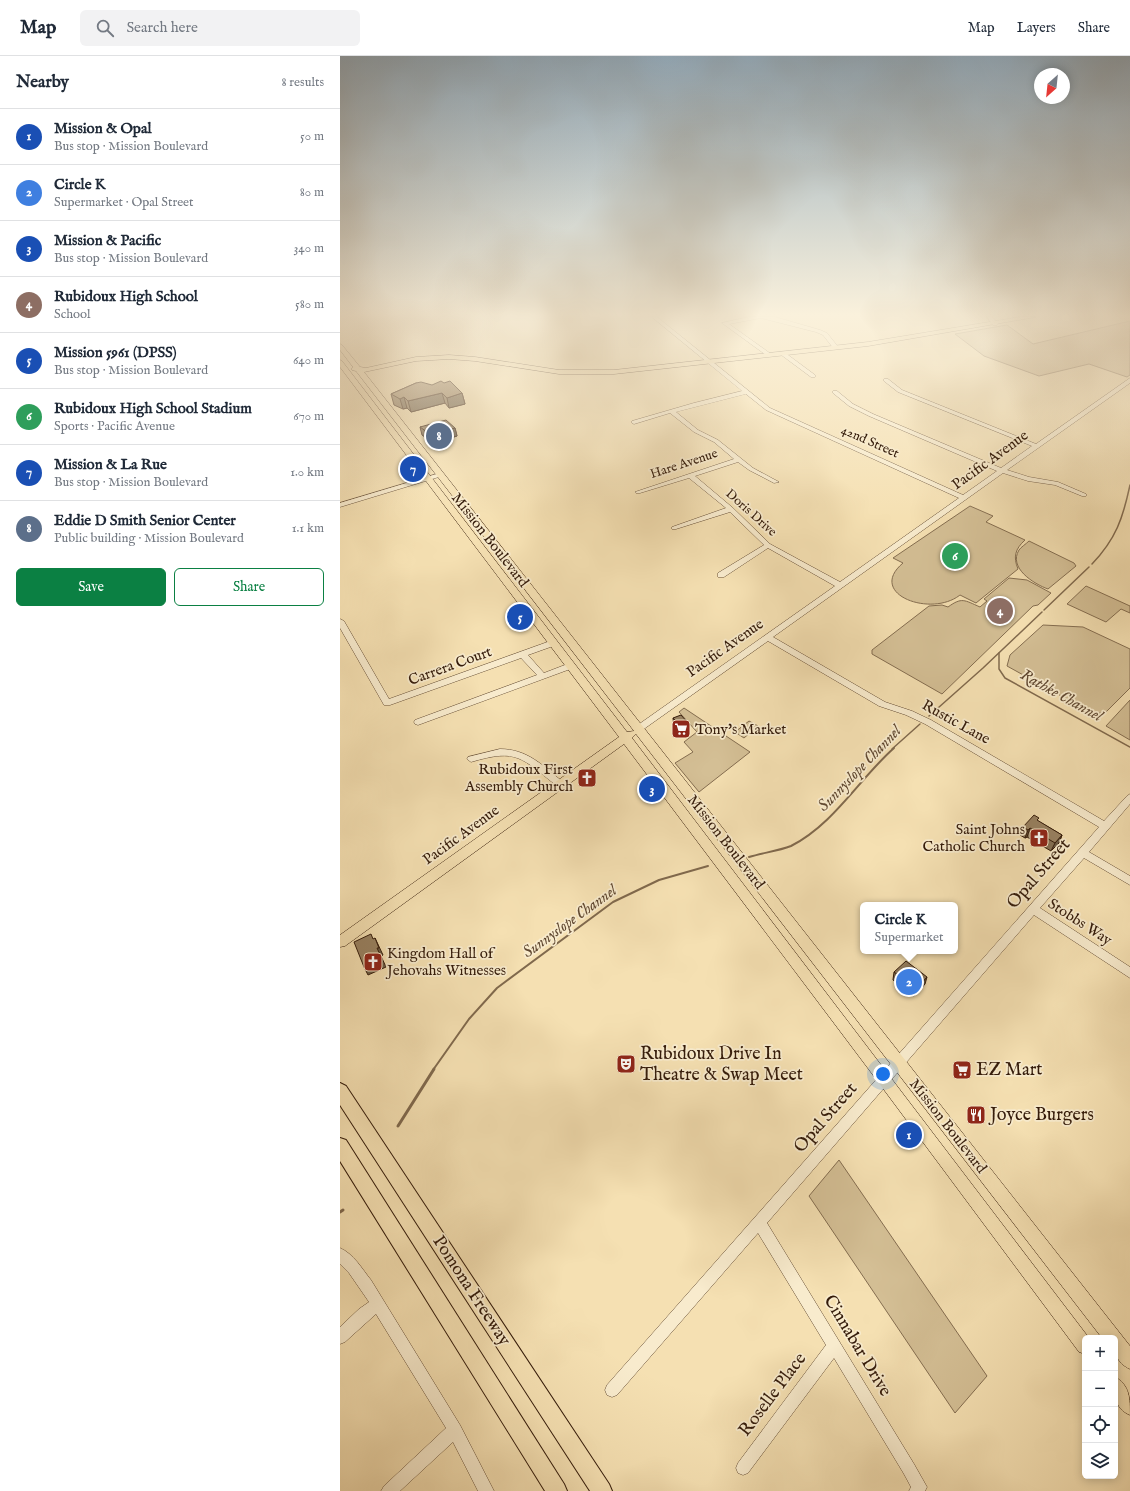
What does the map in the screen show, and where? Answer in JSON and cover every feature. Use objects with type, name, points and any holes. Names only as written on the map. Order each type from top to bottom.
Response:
[{"type":"highway","name":"Pomona Freeway","points":[[340,1091],[602,1491]]},
{"type":"highway","name":"Pomona Freeway","points":[[340,1146],[557,1491]]},
{"type":"main road","name":"Mission Boulevard","points":[[353,384],[428,478],[626,738],[1082,1342]]},
{"type":"main road","name":"Mission Boulevard","points":[[369,384],[1111,1335]]},
{"type":"main road","name":"Pacific Avenue","points":[[340,942],[638,729]]},
{"type":"main road","points":[[1118,1345],[1130,1360]]},
{"type":"main road","points":[[1118,1390],[1130,1406]]},
{"type":"street","name":"42nd Street","points":[[736,384],[768,409],[964,498]]},
{"type":"street","points":[[891,384],[900,391],[1037,446]]},
{"type":"street","name":"Pacific Avenue","points":[[638,729],[1124,384]]},
{"type":"street","points":[[634,422],[746,392]]},
{"type":"street","points":[[835,392],[851,405],[871,415],[1002,471],[1028,479],[1056,483],[1084,495]]},
{"type":"street","points":[[671,411],[696,431],[716,441],[737,460],[776,482]]},
{"type":"street","name":"Hare Avenue","points":[[638,492],[737,460]]},
{"type":"street","points":[[340,505],[440,475]]},
{"type":"street","name":"Doris Drive","points":[[690,475],[730,509],[768,546],[841,586]]},
{"type":"street","points":[[674,528],[730,509]]},
{"type":"street","points":[[721,575],[768,546]]},
{"type":"street","name":"Carrera Court","points":[[340,621],[387,703],[553,643]]},
{"type":"street","name":"Rustic Lane","points":[[768,637],[882,704],[909,713],[928,722],[1105,826]]},
{"type":"street","points":[[522,654],[541,675]]},
{"type":"street","points":[[418,722],[541,675],[570,666]]},
{"type":"street","points":[[471,759],[495,752],[510,751],[524,756],[560,784]]},
{"type":"street","name":"Opal Street","points":[[612,1390],[1082,852],[1129,802]]},
{"type":"street","points":[[1082,852],[1130,881]]},
{"type":"street","name":"Stobbs Way","points":[[1033,909],[1130,972]]},
{"type":"street","name":"Cinnabar Drive","points":[[759,1222],[909,1469],[919,1487],[917,1491]]},
{"type":"street","points":[[340,1255],[354,1268],[455,1430],[486,1491]]},
{"type":"street","points":[[340,1337],[364,1314],[377,1305]]},
{"type":"street","name":"Roselle Place","points":[[743,1468],[834,1346]]},
{"type":"street","points":[[389,1491],[455,1430]]},
{"type":"shaded area","points":[[970,506],[993,516],[986,522],[1025,540],[1017,550],[1015,557],[1018,569],[976,603],[960,595],[948,602],[934,604],[919,603],[907,599],[897,593],[892,584],[894,574],[903,563],[893,558]]},
{"type":"shaded area","points":[[1029,541],[1074,563],[1076,566],[1048,589],[1042,587],[1024,574],[1017,563],[1019,550]]},
{"type":"shaded area","points":[[1009,578],[1027,580],[1051,593],[1038,605],[1033,606],[942,694],[872,654],[872,650],[929,606],[942,605],[948,607],[957,602],[963,601],[980,607],[987,601],[984,599]]},
{"type":"shaded area","points":[[1086,586],[1130,606],[1130,613],[1121,609],[1106,622],[1067,604]]},
{"type":"shaded area","points":[[1043,625],[1083,627],[1130,649],[1130,688],[1105,713],[1092,713],[1007,666],[1010,655]]},
{"type":"shaded area","points":[[1130,700],[1130,740],[1106,726]]},
{"type":"shaded area","points":[[684,708],[750,752],[699,792],[675,763],[693,752],[684,742],[697,732],[679,712]]},
{"type":"shaded area","points":[[749,721],[758,726],[744,738],[735,732]]},
{"type":"shaded area","points":[[839,1160],[987,1376],[955,1413],[809,1196]]},
{"type":"building","points":[[414,384],[453,384],[462,393],[447,398],[442,393],[408,401],[404,397],[400,399],[391,394]]},
{"type":"building","points":[[446,420],[455,428],[431,435],[420,427]]},
{"type":"building","points":[[681,715],[688,723],[680,726],[673,718]]},
{"type":"building","points":[[1034,815],[1039,818],[1037,820],[1062,835],[1055,843],[1030,828],[1028,830],[1023,827]]},
{"type":"building","name":"Kingdom Hall of Jehovahs Witnesses","points":[[371,934],[373,939],[375,938],[379,948],[377,948],[382,959],[364,967],[354,942]]},
{"type":"building","points":[[906,961],[927,977],[916,989],[894,972]]},
{"type":"waterway","name":"Sunnyslope Channel","points":[[1092,564],[1113,537],[1121,518],[1130,485]]},
{"type":"waterway","name":"Sunnyslope Channel","points":[[1044,610],[1089,567]]},
{"type":"waterway","name":"Sunnyslope Channel","points":[[929,716],[983,668],[1042,612]]},
{"type":"waterway","name":"Rathke Channel","points":[[999,653],[999,669],[1005,678],[1130,747]]},
{"type":"waterway","name":"Sunnyslope Channel","points":[[892,749],[920,724]]},
{"type":"waterway","name":"Sunnyslope Channel","points":[[749,857],[791,846],[806,837],[820,826],[846,800],[869,773],[894,748]]},
{"type":"waterway","name":"Sunnyslope Channel","points":[[433,1070],[469,1019],[497,988],[613,902],[659,880],[708,866]]},
{"type":"waterway","name":"Sunnyslope Channel","points":[[398,1126],[434,1069]]},
{"type":"place","name":"Eddie D Smith Senior Center","points":[[439,436]]},
{"type":"place","name":"Mission & La Rue","points":[[413,469]]},
{"type":"place","name":"Rubidoux High School Stadium","points":[[955,556]]},
{"type":"place","name":"Rubidoux High School","points":[[1000,611]]},
{"type":"place","name":"Mission 5961 (DPSS)","points":[[520,617]]},
{"type":"place","name":"Tony's Market","points":[[681,729]]},
{"type":"place","name":"Rubidoux First Assembly Church","points":[[587,778]]},
{"type":"place","name":"Mission & Pacific","points":[[652,789]]},
{"type":"place","name":"Saint Johns Catholic Church","points":[[1039,838]]},
{"type":"place","name":"Kingdom Hall of Jehovahs Witnesses","points":[[373,962]]},
{"type":"place","name":"Circle K","points":[[909,982]]},
{"type":"place","name":"Rubidoux Drive In Theatre & Swap Meet","points":[[626,1064]]},
{"type":"place","name":"EZ Mart","points":[[962,1070]]},
{"type":"place","name":"Joyce Burgers","points":[[976,1115]]},
{"type":"place","name":"Mission & Opal","points":[[909,1135]]}]
